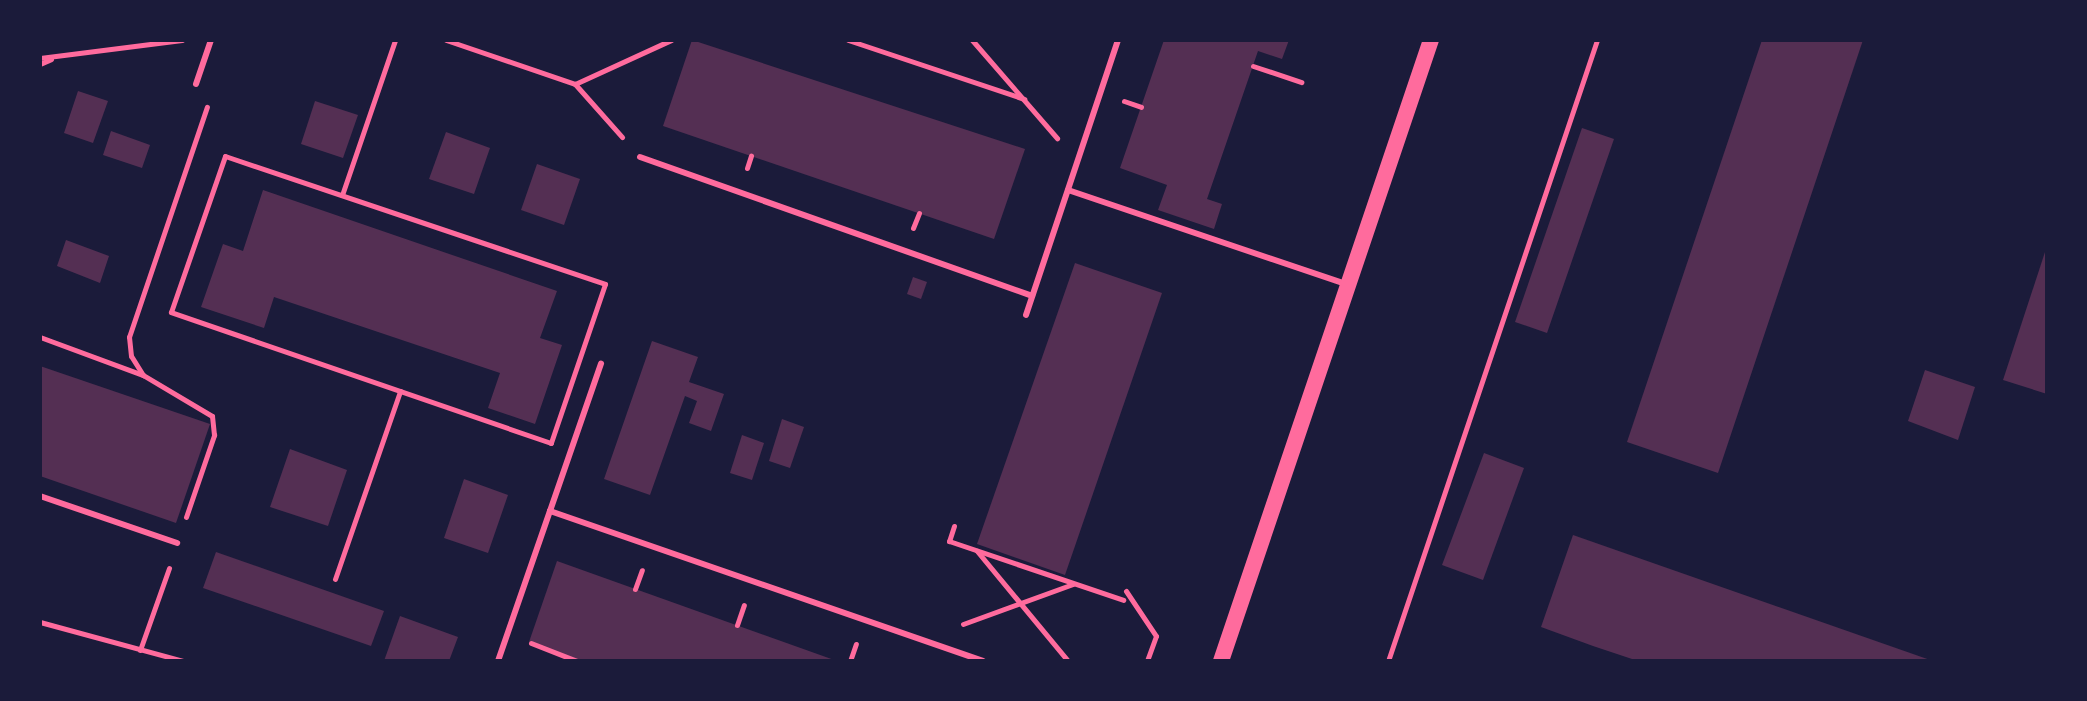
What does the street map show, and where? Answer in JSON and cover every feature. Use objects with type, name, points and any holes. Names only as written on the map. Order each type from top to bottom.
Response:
[{"type":"main road","points":[[1221,661],[1431,40]]},
{"type":"lane","points":[[196,84],[211,40]]},
{"type":"lane","points":[[1026,315],[1118,40]]},
{"type":"lane","points":[[640,157],[1032,296]]},
{"type":"lane","points":[[1068,190],[1349,285]]},
{"type":"lane","points":[[498,661],[601,364]]},
{"type":"lane","points":[[40,496],[177,543]]},
{"type":"lane","points":[[550,511],[983,661]]},
{"type":"path","points":[[40,61],[55,56],[185,40]]},
{"type":"path","points":[[342,195],[395,40]]},
{"type":"path","points":[[446,40],[575,84],[640,157]]},
{"type":"path","points":[[575,84],[671,40]]},
{"type":"path","points":[[848,40],[1024,99]]},
{"type":"path","points":[[972,40],[1059,140],[1068,190]]},
{"type":"path","points":[[1388,661],[1597,40]]},
{"type":"path","points":[[1253,66],[1301,82]]},
{"type":"path","points":[[143,375],[131,356],[129,337],[209,99]]},
{"type":"path","points":[[225,156],[605,284],[551,443],[400,391],[171,312],[225,156]]},
{"type":"path","points":[[40,337],[143,375],[212,416],[214,435],[140,650]]},
{"type":"path","points":[[335,579],[400,391]]},
{"type":"path","points":[[954,526],[949,541],[1123,600]]},
{"type":"path","points":[[976,550],[1068,661]]},
{"type":"path","points":[[919,639],[1021,605],[1074,583]]},
{"type":"path","points":[[1126,591],[1156,636],[1147,661]]},
{"type":"path","points":[[40,622],[184,661]]},
{"type":"path","points":[[517,638],[577,661]]},
{"type":"building","points":[[692,40],[1025,149],[994,239],[663,126]]},
{"type":"building","points":[[1164,40],[1289,40],[1282,59],[1258,51],[1207,199],[1222,204],[1214,229],[1158,210],[1167,185],[1120,168]]},
{"type":"building","points":[[1762,40],[1863,40],[1718,473],[1627,442]]},
{"type":"building","points":[[78,91],[108,101],[93,143],[64,133]]},
{"type":"building","points":[[315,101],[358,115],[343,158],[301,144]]},
{"type":"building","points":[[1582,128],[1614,139],[1547,333],[1515,322]]},
{"type":"building","points":[[111,131],[150,145],[142,168],[103,155]]},
{"type":"building","points":[[446,132],[490,148],[474,194],[429,179]]},
{"type":"building","points":[[537,164],[580,179],[564,225],[521,210]]},
{"type":"building","points":[[263,190],[557,291],[540,338],[562,345],[535,424],[488,408],[500,373],[274,297],[264,328],[201,307],[223,244],[243,251]]},
{"type":"building","points":[[66,240],[109,256],[100,283],[57,266]]},
{"type":"building","points":[[2047,249],[2047,394],[2003,380]]},
{"type":"building","points":[[1075,263],[1162,293],[1065,575],[977,544]]},
{"type":"building","points":[[913,277],[927,282],[921,299],[907,294]]},
{"type":"building","points":[[652,341],[698,357],[689,382],[724,394],[711,431],[689,423],[697,401],[685,396],[650,495],[604,479]]},
{"type":"building","points":[[40,366],[210,424],[176,523],[40,476]]},
{"type":"building","points":[[1925,370],[1975,387],[1958,440],[1908,421]]},
{"type":"building","points":[[782,419],[804,427],[790,468],[769,461]]},
{"type":"building","points":[[742,435],[764,443],[752,480],[730,473]]},
{"type":"building","points":[[290,449],[347,470],[328,526],[270,507]]},
{"type":"building","points":[[1484,453],[1524,468],[1483,580],[1442,565]]},
{"type":"building","points":[[464,479],[508,495],[488,553],[444,538]]},
{"type":"building","points":[[1573,535],[1933,661],[1638,661],[1593,646],[1541,627]]},
{"type":"building","points":[[216,552],[384,611],[371,646],[203,588]]},
{"type":"building","points":[[557,561],[837,661],[582,661],[529,642]]},
{"type":"building","points":[[400,616],[458,637],[449,661],[384,661]]}]
